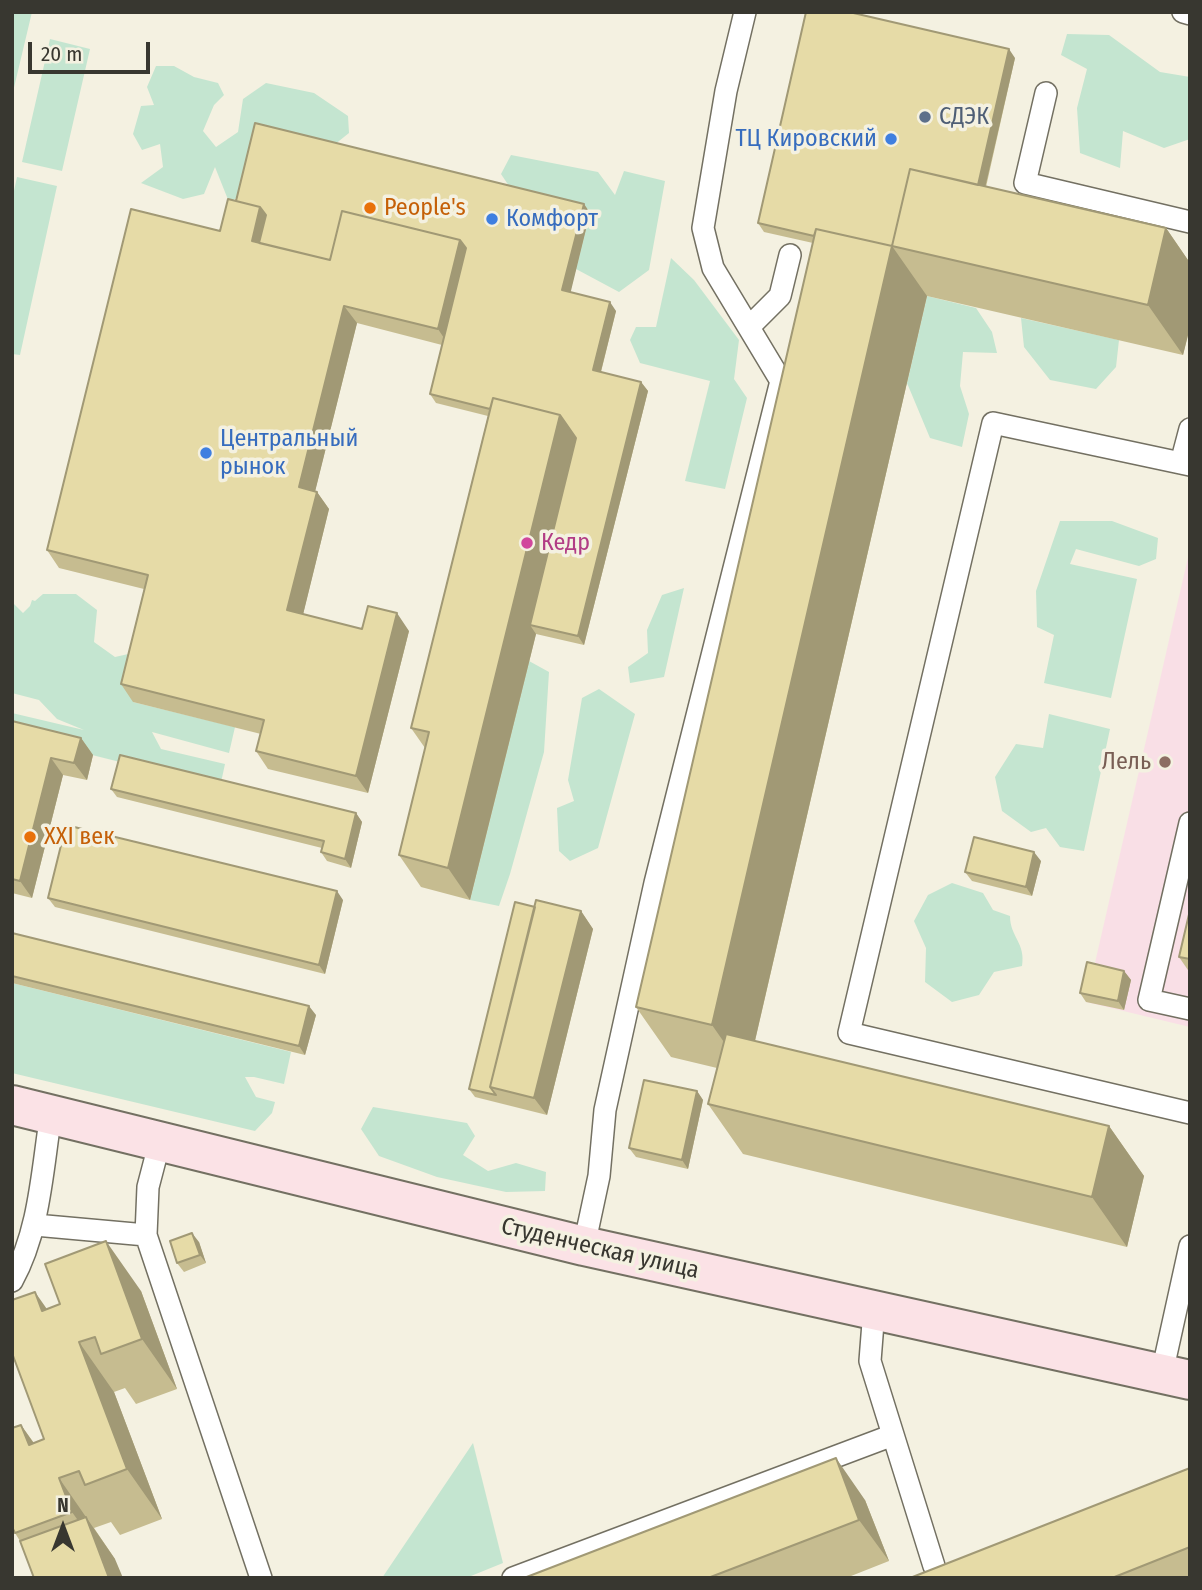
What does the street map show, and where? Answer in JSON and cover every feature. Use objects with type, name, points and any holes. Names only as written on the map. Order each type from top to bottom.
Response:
[{"type":"street","name":"Студенческая улица","points":[[12,1105],[584,1247],[1176,1377]]},
{"type":"lane","points":[[584,1247],[599,1176],[605,1110],[655,883],[781,380],[713,268],[703,228],[726,91],[745,12]]},
{"type":"lane","points":[[1183,12],[1190,14]]},
{"type":"lane","points":[[1046,93],[1025,183],[1190,222]]},
{"type":"lane","points":[[749,327],[779,296],[790,255]]},
{"type":"lane","points":[[1190,429],[1186,464],[993,423],[849,1033],[1190,1112]]},
{"type":"lane","points":[[1190,824],[1149,1000],[1190,1010]]},
{"type":"lane","points":[[12,1281],[34,1225],[51,1114]]},
{"type":"lane","points":[[160,1141],[148,1186],[146,1235],[261,1578]]},
{"type":"lane","points":[[34,1225],[146,1235]]},
{"type":"lane","points":[[1176,1377],[1190,1246]]},
{"type":"lane","points":[[874,1310],[870,1361],[934,1566]]},
{"type":"lane","points":[[513,1578],[893,1435]]},
{"type":"shaded area","name":"Лель","points":[[1190,553],[1190,1027],[1086,1002]]},
{"type":"green space","points":[[12,12],[32,12],[12,96]]},
{"type":"green space","points":[[1067,34],[1109,35],[1160,72],[1190,77],[1190,139],[1164,148],[1123,131],[1120,168],[1080,153],[1077,108],[1087,69],[1061,55]]},
{"type":"green space","points":[[50,39],[90,49],[62,171],[22,162]]},
{"type":"green space","points":[[156,66],[174,66],[194,77],[218,83],[224,95],[214,105],[203,131],[216,147],[238,132],[243,99],[266,83],[314,93],[348,116],[349,133],[329,149],[229,202],[215,167],[204,194],[183,199],[141,183],[163,167],[160,144],[142,150],[133,134],[141,106],[154,105],[147,87]]},
{"type":"green space","points":[[511,155],[598,172],[615,195],[624,171],[665,181],[649,270],[619,292],[576,269],[590,213],[515,195],[501,174]]},
{"type":"green space","points":[[17,177],[57,186],[20,355],[12,354],[12,200]]},
{"type":"green space","points":[[671,258],[694,280],[739,340],[734,379],[747,398],[725,489],[685,481],[710,381],[640,363],[630,340],[636,327],[656,327]]},
{"type":"green space","points":[[927,296],[976,308],[992,332],[997,353],[963,352],[960,386],[969,414],[962,447],[930,438],[907,383]]},
{"type":"green space","points":[[1021,318],[1119,340],[1116,367],[1096,389],[1050,380],[1024,347]]},
{"type":"green space","points":[[1060,521],[1112,521],[1158,538],[1156,559],[1139,566],[1076,549],[1070,564],[1137,579],[1111,698],[1044,683],[1054,635],[1037,627],[1036,591]]},
{"type":"green space","points":[[684,588],[664,677],[630,683],[628,667],[648,653],[647,630],[662,595]]},
{"type":"green space","points":[[43,594],[76,594],[97,610],[94,642],[115,657],[146,650],[133,702],[235,727],[229,753],[152,732],[161,749],[225,764],[220,787],[12,735],[12,713],[84,730],[57,719],[39,700],[12,693],[12,602],[23,613],[32,600],[35,601]]},
{"type":"green space","points":[[529,661],[549,672],[544,752],[499,906],[470,900]]},
{"type":"green space","points":[[599,689],[635,714],[598,848],[570,861],[559,851],[557,808],[574,801],[568,780],[582,698]]},
{"type":"green space","points":[[1049,714],[1110,729],[1084,851],[1060,847],[1046,828],[1031,832],[1002,811],[995,777],[1016,744],[1043,748]]},
{"type":"green space","points":[[952,883],[983,893],[993,910],[1010,916],[1023,958],[1022,966],[994,972],[979,995],[952,1002],[925,982],[926,948],[914,921],[928,895]]},
{"type":"green space","points":[[12,983],[291,1052],[284,1084],[245,1077],[256,1097],[275,1102],[272,1113],[255,1131],[12,1073]]},
{"type":"green space","points":[[373,1107],[467,1123],[475,1136],[463,1155],[488,1171],[516,1163],[546,1172],[545,1191],[506,1192],[437,1177],[379,1156],[361,1129]]},
{"type":"green space","points":[[473,1443],[503,1563],[466,1578],[382,1578]]},
{"type":"building","name":"ТЦ Кировский","points":[[806,12],[849,12],[1009,49],[978,185],[910,169],[892,246],[816,229],[814,236],[758,223]]},
{"type":"building","points":[[255,123],[584,204],[562,290],[610,302],[593,370],[641,382],[578,636],[530,625],[576,438],[560,415],[493,398],[490,409],[430,394],[466,248],[460,240],[342,211],[330,260],[259,243],[266,215],[260,207],[236,201]]},
{"type":"building","points":[[910,169],[1166,228],[1148,305],[892,246]]},
{"type":"building","name":"Центральный рынок","points":[[228,199],[260,207],[252,241],[330,260],[342,211],[460,240],[438,329],[344,306],[299,487],[317,492],[287,610],[362,629],[368,606],[397,613],[356,776],[256,751],[264,720],[121,684],[148,575],[47,550],[131,209],[220,231]]},
{"type":"building","points":[[816,229],[892,246],[712,1025],[636,1007]]},
{"type":"building","points":[[493,398],[560,415],[448,868],[399,855],[429,732],[411,728]]},
{"type":"building","points":[[12,721],[81,738],[74,763],[51,758],[20,881],[12,879]]},
{"type":"building","points":[[120,755],[356,813],[345,859],[321,852],[324,841],[111,789]]},
{"type":"building","points":[[66,825],[337,891],[319,965],[48,898]]},
{"type":"building","points":[[974,837],[1034,852],[1026,887],[965,872]]},
{"type":"building","points":[[536,900],[581,911],[534,1098],[490,1087]]},
{"type":"building","points":[[515,902],[535,907],[490,1087],[496,1095],[469,1089]]},
{"type":"building","points":[[1190,910],[1190,959],[1179,957]]},
{"type":"building","points":[[12,933],[309,1006],[299,1046],[12,976]]},
{"type":"building","points":[[1087,962],[1124,971],[1118,1001],[1080,993]]},
{"type":"building","points":[[726,1034],[1109,1126],[1092,1197],[708,1104]]},
{"type":"building","points":[[644,1080],[697,1091],[682,1160],[629,1148]]},
{"type":"building","points":[[192,1233],[200,1255],[177,1263],[170,1241]]},
{"type":"building","points":[[106,1241],[142,1339],[101,1354],[95,1337],[79,1342],[127,1469],[85,1485],[79,1471],[59,1478],[72,1512],[15,1533],[12,1527],[12,1428],[21,1425],[29,1445],[44,1439],[12,1353],[12,1300],[35,1292],[42,1311],[60,1304],[45,1264]]},
{"type":"building","points":[[836,1458],[859,1520],[708,1578],[524,1578]]},
{"type":"building","points":[[1190,1468],[1190,1547],[1112,1578],[910,1578]]},
{"type":"building","points":[[86,1517],[109,1578],[34,1578],[20,1541]]},
{"type":"place","name":"СДЭК","points":[[925,117]]},
{"type":"place","name":"ТЦ Кировский","points":[[891,139]]},
{"type":"place","name":"People's","points":[[370,208]]},
{"type":"place","name":"Комфорт","points":[[492,219]]},
{"type":"place","name":"Центральный рынок","points":[[206,453]]},
{"type":"place","name":"Кедр","points":[[527,543]]},
{"type":"place","name":"Лель","points":[[1165,762]]},
{"type":"place","name":"XXI век","points":[[30,837]]}]
